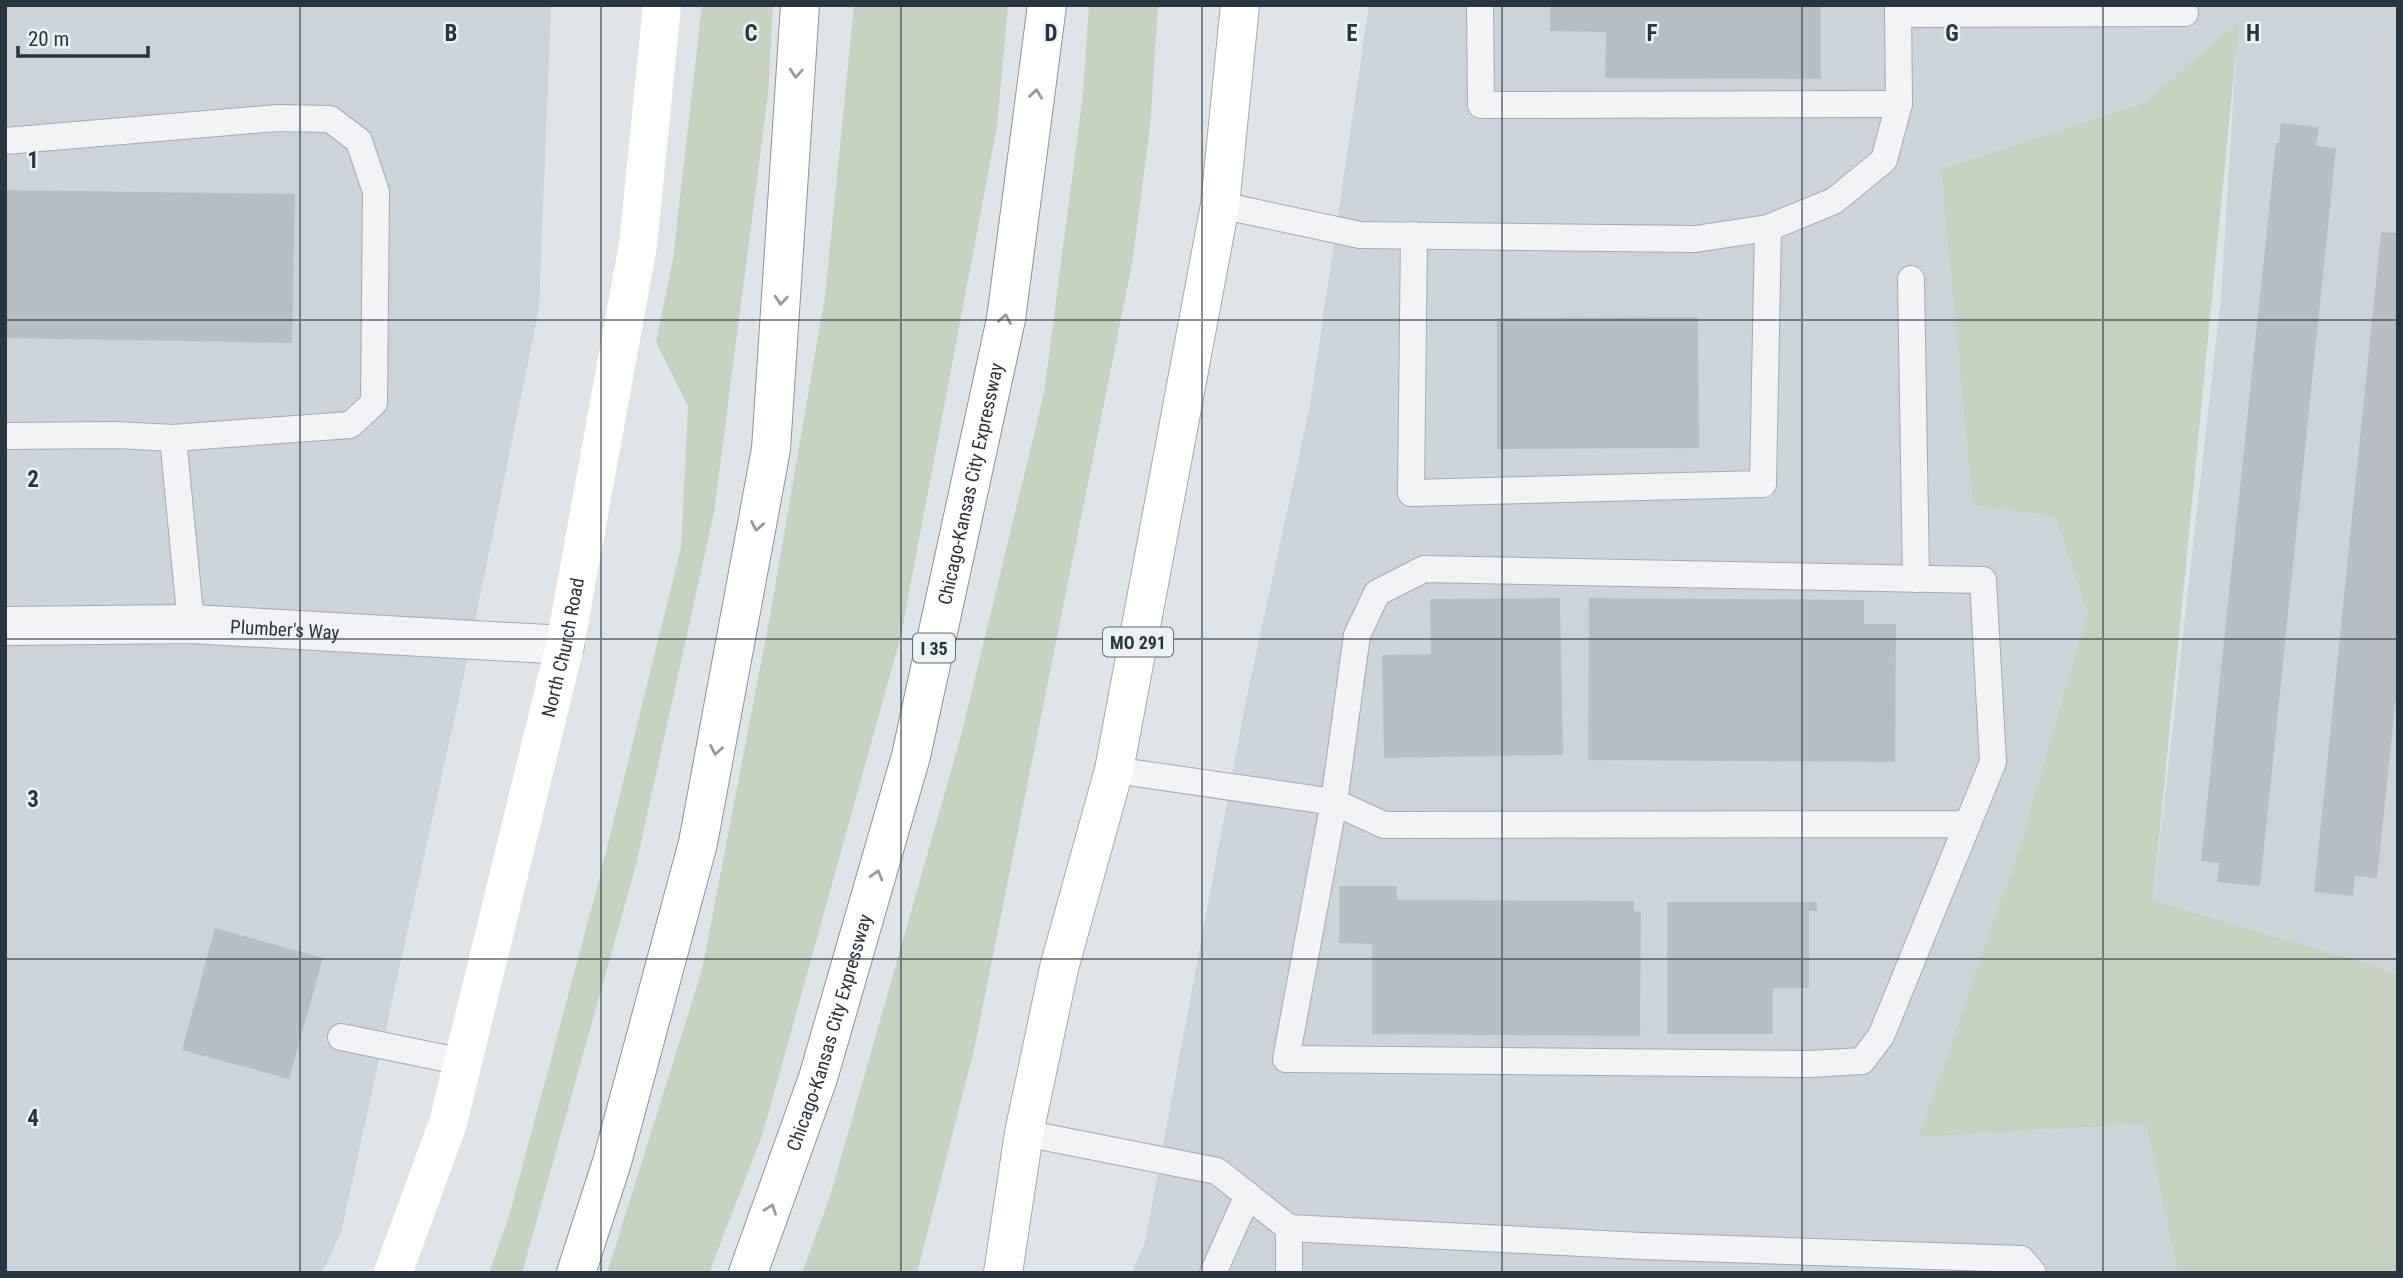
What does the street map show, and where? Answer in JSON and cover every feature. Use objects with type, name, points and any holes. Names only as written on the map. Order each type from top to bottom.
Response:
[{"type":"main road","name":"North Church Road","points":[[393,1273],[448,1123],[565,645],[638,245],[662,5]]},
{"type":"main road","points":[[576,1273],[612,1162],[698,843],[771,449],[800,5]]},
{"type":"main road","name":"Chicago-Kansas City Expressway","points":[[748,1273],[818,1078],[911,756],[1006,320],[1047,5]]},
{"type":"main road","name":"MO 291","points":[[1003,1273],[1024,1133],[1059,968],[1114,770],[1220,205],[1240,5]]},
{"type":"street","name":"Plumber's Way","points":[[5,626],[191,624],[565,645]]},
{"type":"lane","points":[[1480,5],[1480,105],[1899,104]]},
{"type":"lane","points":[[1220,205],[1360,235],[1695,239],[1768,228],[1834,201],[1884,160],[1899,104],[1898,10],[2185,13]]},
{"type":"lane","points":[[5,141],[277,118],[330,119],[359,141],[376,192],[374,403],[350,425],[173,438],[117,435],[5,436]]},
{"type":"lane","points":[[1414,235],[1411,493],[1763,484],[1768,228]]},
{"type":"lane","points":[[1911,279],[1916,579]]},
{"type":"lane","points":[[173,438],[191,624]]},
{"type":"lane","points":[[1424,569],[1983,580],[1993,762],[1881,1036],[1861,1061],[1795,1064],[1286,1059],[1334,802],[1357,635],[1377,593],[1424,569]]},
{"type":"lane","points":[[1114,770],[1334,802],[1384,825],[1968,824]]},
{"type":"lane","points":[[341,1037],[463,1062]]},
{"type":"lane","points":[[1024,1133],[1217,1171],[1289,1228],[1641,1246],[2021,1259],[2033,1273]]},
{"type":"lane","points":[[1213,1273],[1248,1195]]},
{"type":"lane","points":[[1289,1228],[1289,1273]]},
{"type":"shaded area","points":[[5,5],[551,5],[539,309],[462,684],[341,1232],[322,1273],[5,1273]]},
{"type":"shaded area","points":[[1369,5],[2398,5],[2398,975],[2372,965],[2153,902],[2221,297],[2238,22],[2144,103],[1941,169],[2087,613],[2019,848],[1920,1137],[2146,1124],[2178,1273],[1132,1273],[1145,1242],[1246,700],[1310,406]]},
{"type":"green space","points":[[702,5],[773,5],[768,95],[714,512],[636,865],[522,1273],[489,1273],[509,1216],[598,884],[681,547],[688,406],[656,342],[673,259]]},
{"type":"green space","points":[[854,5],[1008,5],[997,126],[901,635],[763,1133],[709,1273],[607,1273],[702,970],[770,616],[825,296]]},
{"type":"green space","points":[[1089,5],[1158,5],[1150,128],[1132,264],[974,1050],[917,1273],[802,1273],[830,1196],[961,736],[1044,393],[1083,94]]},
{"type":"green space","points":[[2239,21],[2153,901],[2398,975],[2398,1273],[2178,1273],[2146,1124],[1919,1137],[2019,848],[2087,613],[2055,516],[1973,505],[1941,169],[2144,103]]},
{"type":"building","points":[[1550,5],[1821,5],[1821,79],[1605,78],[1606,32],[1550,31]]},
{"type":"building","points":[[2281,123],[2319,127],[2316,146],[2336,148],[2260,886],[2217,882],[2219,863],[2201,861],[2276,143],[2279,143]]},
{"type":"building","points":[[5,190],[295,194],[292,343],[5,338]]},
{"type":"building","points":[[2381,232],[2398,233],[2398,678],[2377,878],[2355,876],[2353,896],[2314,892]]},
{"type":"building","points":[[1698,317],[1699,448],[1497,449],[1497,318]]},
{"type":"building","points":[[1560,598],[1563,755],[1384,758],[1382,655],[1431,654],[1430,599]]},
{"type":"building","points":[[1589,598],[1864,600],[1864,624],[1896,624],[1895,762],[1588,760]]},
{"type":"building","points":[[1339,886],[1397,886],[1397,900],[1634,901],[1634,911],[1641,912],[1640,1036],[1372,1034],[1372,944],[1339,943]]},
{"type":"building","points":[[1667,902],[1817,902],[1817,911],[1809,911],[1809,988],[1773,988],[1773,1034],[1667,1034]]},
{"type":"building","points":[[215,928],[323,958],[289,1079],[182,1050]]}]
